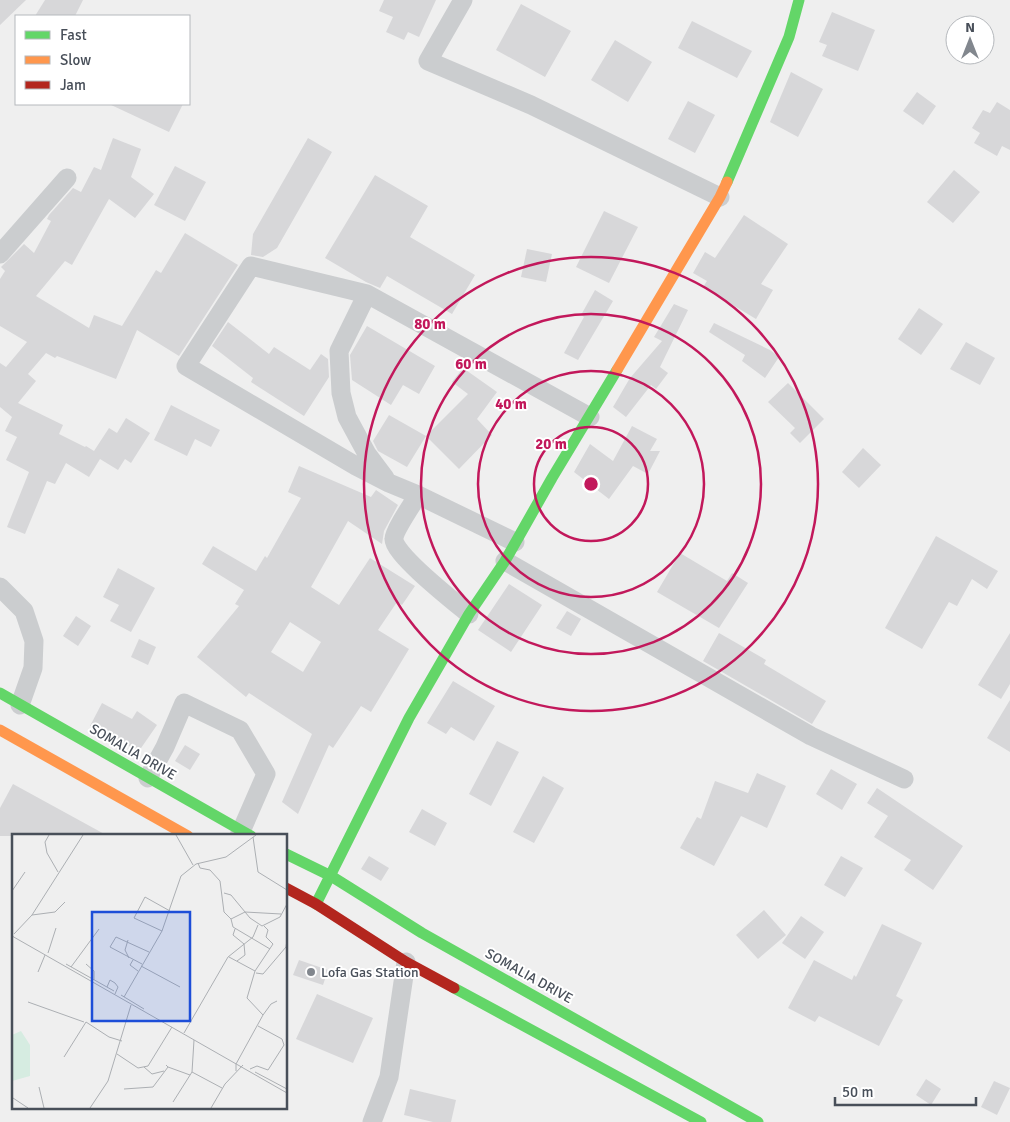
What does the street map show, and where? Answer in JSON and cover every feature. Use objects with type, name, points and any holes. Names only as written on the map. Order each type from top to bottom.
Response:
[{"type":"main road","points":[[316,904],[409,718],[469,614],[505,561],[720,197],[789,37],[799,0]]},
{"type":"main road","name":"SOMALIA DRIVE","points":[[0,692],[244,834]]},
{"type":"main road","points":[[0,730],[184,834]]},
{"type":"main road","name":"SOMALIA DRIVE","points":[[288,855],[331,876],[422,933],[758,1122]]},
{"type":"main road","points":[[288,889],[316,904],[406,962],[701,1122]]},
{"type":"street","points":[[463,0],[428,61],[531,105],[720,197]]},
{"type":"street","points":[[0,254],[67,178]]},
{"type":"street","points":[[515,542],[356,466],[186,366],[251,266],[367,294],[590,417]]},
{"type":"street","points":[[367,294],[339,351],[341,393],[347,417],[367,454],[389,483]]},
{"type":"street","points":[[418,495],[394,538],[395,547],[417,570],[469,614]]},
{"type":"street","points":[[505,561],[811,736],[904,778]]},
{"type":"street","points":[[0,587],[24,611],[34,641],[33,668],[20,705]]},
{"type":"street","points":[[148,778],[165,748],[184,703],[240,730],[266,774],[244,834]]},
{"type":"street","points":[[372,1122],[389,1077],[406,962]]},
{"type":"building","points":[[0,0],[26,0],[0,25]]},
{"type":"building","points":[[45,0],[83,0],[76,15],[36,15]]},
{"type":"building","points":[[384,0],[436,0],[419,37],[408,32],[404,40],[386,32],[393,17],[379,11]]},
{"type":"building","points":[[521,4],[571,31],[545,77],[496,50]]},
{"type":"building","points":[[832,12],[875,30],[858,71],[822,56],[827,45],[819,42]]},
{"type":"building","points":[[692,21],[752,51],[737,78],[678,48]]},
{"type":"building","points":[[615,40],[652,62],[628,102],[591,80]]},
{"type":"building","points":[[791,72],[823,89],[798,137],[770,122]]},
{"type":"building","points":[[917,92],[936,106],[923,125],[903,111]]},
{"type":"building","points":[[688,101],[715,115],[695,153],[668,139]]},
{"type":"building","points":[[997,102],[1010,110],[1010,150],[1002,146],[997,156],[974,143],[980,133],[972,128],[983,110],[990,113]]},
{"type":"building","points":[[111,105],[182,105],[169,132]]},
{"type":"building","points":[[113,138],[141,149],[131,177],[154,194],[135,218],[109,199],[72,265],[65,261],[36,296],[89,328],[94,315],[122,326],[156,270],[161,273],[185,233],[238,265],[179,356],[137,330],[116,379],[57,356],[55,358],[46,353],[28,374],[36,381],[18,403],[63,425],[59,434],[85,447],[94,451],[109,428],[117,433],[126,418],[150,433],[131,463],[125,459],[118,470],[100,459],[89,477],[66,463],[55,484],[47,481],[25,534],[7,527],[29,472],[6,460],[17,437],[5,431],[12,417],[0,407],[0,363],[6,367],[27,342],[0,326],[0,279],[5,271],[1,267],[24,244],[34,253],[51,221],[47,219],[49,215],[73,188],[81,192],[94,167],[101,170]]},
{"type":"building","points":[[308,138],[332,152],[277,248],[263,257],[251,255],[253,234]]},
{"type":"building","points":[[175,166],[206,182],[185,221],[154,205]]},
{"type":"building","points":[[954,170],[980,192],[953,223],[927,202]]},
{"type":"building","points":[[375,175],[428,206],[410,237],[475,275],[452,314],[387,276],[380,288],[325,258]]},
{"type":"building","points":[[604,211],[638,227],[609,283],[576,267]]},
{"type":"building","points":[[744,215],[788,244],[761,284],[773,290],[756,319],[703,287],[707,281],[693,273],[705,252],[715,258]]},
{"type":"building","points":[[527,249],[552,254],[546,282],[521,277]]},
{"type":"building","points":[[595,290],[613,301],[578,360],[564,353],[584,317],[581,315]]},
{"type":"building","points":[[674,304],[688,310],[660,367],[668,373],[656,389],[651,385],[626,417],[613,407],[630,378],[662,341],[654,337]]},
{"type":"building","points":[[919,308],[943,324],[921,355],[898,339]]},
{"type":"building","points":[[228,322],[269,354],[274,347],[310,370],[321,354],[328,359],[329,377],[304,416],[251,382],[253,378],[212,346]]},
{"type":"building","points":[[714,323],[770,350],[779,357],[765,378],[742,361],[745,355],[709,332]]},
{"type":"building","points":[[367,326],[435,366],[419,394],[403,385],[391,405],[352,380],[350,355]]},
{"type":"building","points":[[966,342],[995,358],[980,385],[950,369]]},
{"type":"building","points":[[463,368],[497,392],[477,419],[492,435],[459,469],[426,436],[468,394],[452,382]]},
{"type":"building","points":[[788,383],[824,419],[800,443],[790,433],[795,428],[768,402]]},
{"type":"building","points":[[171,405],[220,430],[211,447],[195,439],[187,456],[154,440]]},
{"type":"building","points":[[389,415],[426,436],[407,467],[378,451],[373,441]]},
{"type":"building","points":[[632,426],[657,439],[650,451],[660,451],[648,474],[633,466],[609,499],[574,472],[590,444],[613,461]]},
{"type":"building","points":[[863,448],[881,465],[859,488],[842,472]]},
{"type":"building","points":[[299,466],[371,497],[376,490],[398,505],[384,531],[382,544],[348,521],[311,587],[339,605],[370,558],[415,586],[402,605],[397,602],[378,630],[409,649],[371,712],[361,706],[333,748],[329,745],[298,814],[282,802],[312,734],[249,693],[246,697],[197,657],[239,606],[235,604],[244,590],[202,564],[213,546],[256,571],[265,556],[267,558],[301,498],[288,492]],"holes":[[[290,622],[321,642],[303,672],[271,652]]]},
{"type":"building","points":[[936,536],[998,571],[987,589],[972,579],[957,606],[949,602],[922,649],[885,628]]},
{"type":"building","points":[[680,553],[727,581],[732,573],[748,583],[719,628],[657,592]]},
{"type":"building","points":[[118,568],[155,588],[131,632],[110,621],[119,605],[103,597]]},
{"type":"building","points":[[509,584],[542,605],[511,652],[478,630]]},
{"type":"building","points":[[567,611],[581,619],[571,636],[556,628]]},
{"type":"building","points":[[76,616],[91,626],[78,646],[63,636]]},
{"type":"building","points":[[719,633],[766,660],[764,664],[826,701],[812,724],[703,661]]},
{"type":"building","points":[[1010,633],[1010,684],[1001,699],[978,685]]},
{"type":"building","points":[[139,639],[156,647],[148,665],[131,657]]},
{"type":"building","points":[[453,681],[495,706],[474,741],[451,727],[446,734],[427,723]]},
{"type":"building","points":[[1010,700],[1010,752],[987,738]]},
{"type":"building","points":[[102,703],[132,719],[137,711],[157,725],[139,751],[90,726]]},
{"type":"building","points":[[497,741],[519,752],[491,806],[469,794]]},
{"type":"building","points":[[185,745],[200,754],[190,770],[175,761]]},
{"type":"building","points":[[831,769],[857,784],[842,810],[816,794]]},
{"type":"building","points":[[757,773],[786,786],[767,828],[741,816],[714,866],[680,848],[697,817],[701,819],[715,781],[748,793]]},
{"type":"building","points":[[543,776],[564,788],[534,843],[513,832]]},
{"type":"building","points":[[13,784],[104,834],[12,834],[12,836],[0,836],[0,808]]},
{"type":"building","points":[[877,788],[963,846],[933,890],[904,870],[911,860],[874,837],[888,816],[867,803]]},
{"type":"building","points":[[422,809],[447,823],[435,846],[409,832]]},
{"type":"building","points":[[369,856],[389,868],[381,881],[361,869]]},
{"type":"building","points":[[841,856],[863,868],[845,897],[824,885]]},
{"type":"building","points":[[764,910],[786,935],[758,959],[736,935]]},
{"type":"building","points":[[801,916],[824,932],[805,959],[782,943]]},
{"type":"building","points":[[882,924],[922,943],[896,996],[903,1000],[879,1046],[819,1016],[815,1022],[788,1008],[814,960],[852,980],[854,975],[856,977]]},
{"type":"building","name":"Lofa Gas Station","points":[[299,960],[328,970],[323,985],[293,975]]},
{"type":"building","points":[[317,994],[373,1018],[353,1063],[296,1039]]},
{"type":"building","points":[[926,1079],[941,1089],[931,1105],[916,1095]]},
{"type":"building","points":[[994,1081],[1010,1088],[997,1115],[981,1107]]},
{"type":"building","points":[[410,1089],[456,1100],[451,1122],[433,1122],[404,1115]]},
{"type":"traffic: fast","points":[[727,182],[789,37],[799,0]]},
{"type":"traffic: fast","points":[[316,904],[409,718],[469,614],[505,561],[617,370]]},
{"type":"traffic: fast","points":[[0,693],[247,834]]},
{"type":"traffic: fast","points":[[288,855],[331,876],[422,933],[758,1122]]},
{"type":"traffic: fast","points":[[454,988],[701,1122]]},
{"type":"traffic: slow","points":[[617,370],[720,197],[727,182]]},
{"type":"traffic: slow","points":[[0,730],[184,834]]},
{"type":"traffic: jam","points":[[288,889],[316,904],[406,962],[454,988]]},
{"type":"place","name":"Lofa Gas Station","points":[[311,972]]}]
